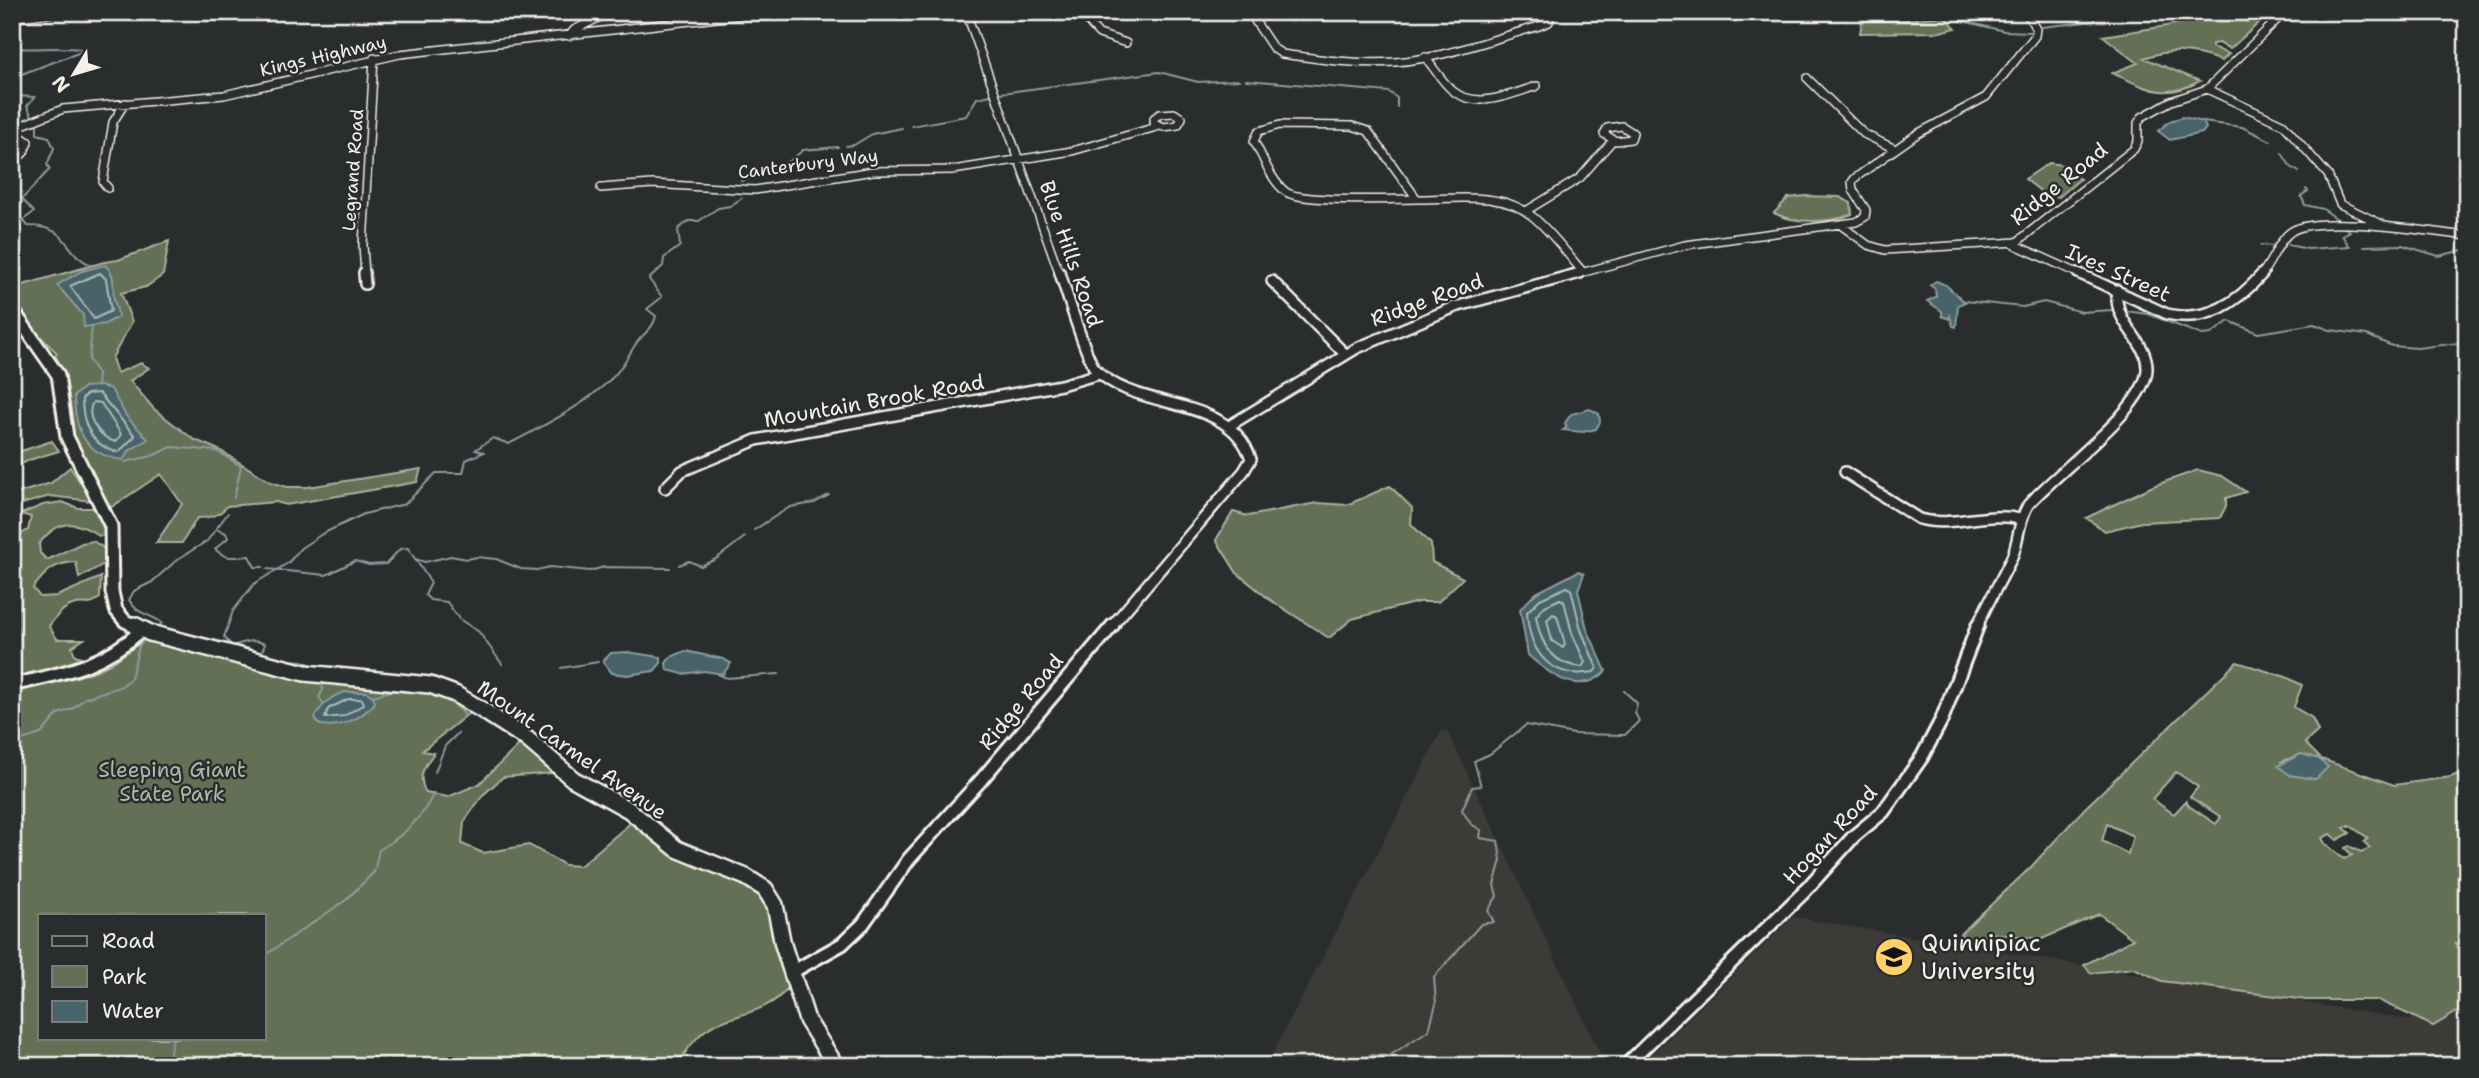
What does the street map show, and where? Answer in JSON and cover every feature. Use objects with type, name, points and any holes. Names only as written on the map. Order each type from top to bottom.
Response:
[{"type":"main road","points":[[12,17],[52,12]]},
{"type":"main road","points":[[12,130],[27,142],[23,152],[12,162]]},
{"type":"main road","name":"Mount Carmel Avenue","points":[[12,309],[58,375],[65,434],[111,526],[112,592],[116,610],[125,621],[142,630],[239,658],[305,673],[415,682],[455,694],[527,739],[573,779],[629,810],[677,849],[746,877],[765,889],[775,905],[807,1020],[836,1066]]},
{"type":"street","points":[[569,36],[574,30],[610,12]]},
{"type":"street","name":"Kings Highway","points":[[12,130],[58,110],[230,94],[374,58],[770,12]]},
{"type":"street","name":"Blue Hills Road","points":[[966,12],[1090,361],[1098,374]]},
{"type":"street","points":[[1091,12],[1089,23],[1095,32],[1126,43]]},
{"type":"street","points":[[1257,12],[1255,21],[1273,48],[1287,56],[1367,63],[1425,57],[1541,26],[1549,22],[1550,12]]},
{"type":"street","points":[[1842,226],[1856,222],[1866,215],[1864,206],[1853,190],[1852,182],[1895,149],[1991,92],[2035,36],[2036,29],[2026,12]]},
{"type":"street","name":"Ridge Road","points":[[792,972],[842,944],[863,925],[909,859],[981,780],[1244,471],[1251,459],[1249,449],[1229,426],[1345,354],[1455,307],[1685,245],[1842,226],[1863,242],[1885,250],[2013,244],[2031,233],[2134,149],[2138,141],[2138,123],[2144,115],[2171,101],[2207,89],[2285,12]]},
{"type":"street","points":[[1425,57],[1454,92],[1466,98],[1486,99],[1537,86]]},
{"type":"street","name":"Legrand Road","points":[[365,284],[363,245],[374,58]]},
{"type":"street","points":[[1807,78],[1864,134],[1895,149]]},
{"type":"street","points":[[2207,89],[2281,122],[2328,175],[2340,204],[2390,229]]},
{"type":"street","points":[[108,188],[103,182],[113,122],[125,103]]},
{"type":"street","points":[[1417,199],[1376,139],[1363,129],[1352,126],[1280,125],[1266,128],[1255,136],[1256,147],[1270,171],[1280,187],[1291,195],[1309,198],[1491,201],[1526,211],[1583,272]]},
{"type":"street","name":"Canterbury Way","points":[[601,188],[652,184],[754,190],[863,173],[943,171],[1072,151],[1160,127]]},
{"type":"street","points":[[1526,211],[1580,178],[1613,140]]},
{"type":"street","name":"Ives Street","points":[[2013,244],[2173,317],[2200,317],[2223,308],[2245,292],[2269,266],[2284,238],[2294,229],[2325,224],[2467,236]]},
{"type":"street","points":[[1272,281],[1345,354]]},
{"type":"street","name":"Hogan Road","points":[[1625,1066],[1803,893],[1854,836],[1883,812],[1922,757],[1942,719],[1980,620],[2011,559],[2017,544],[2020,519],[2031,500],[2131,404],[2147,372],[2146,362],[2119,314],[2117,290]]},
{"type":"street","points":[[1098,374],[1229,426]]},
{"type":"street","name":"Mountain Brook Road","points":[[665,488],[682,471],[756,440],[1061,385],[1098,374]]},
{"type":"street","points":[[1845,472],[1919,519],[1930,523],[1954,522],[1986,514],[2020,519]]},
{"type":"street","points":[[12,685],[99,663],[118,652],[142,630]]},
{"type":"shaded area","points":[[1447,730],[1606,1066],[1266,1066],[1441,732]]},
{"type":"shaded area","name":"Quinnipiac University","points":[[1793,917],[2409,1020],[2467,1009],[2467,1066],[1640,1066]]},
{"type":"green space","points":[[2195,12],[2271,12],[2230,49],[2219,43],[2212,44],[2212,47],[2229,54],[2222,61],[2183,52],[2144,58],[2200,81],[2187,87],[2155,90],[2112,73],[2138,63],[2103,36],[2167,26],[2185,21]]},
{"type":"green space","points":[[1943,16],[1956,28],[1940,32],[1860,33],[1862,21]]},
{"type":"green space","points":[[2049,163],[2063,165],[2063,171],[2080,179],[2059,197],[2043,193],[2025,179]]},
{"type":"green space","points":[[1840,197],[1851,203],[1852,214],[1813,221],[1782,217],[1774,213],[1788,198]]},
{"type":"green space","points":[[169,241],[163,275],[146,287],[121,293],[132,322],[112,358],[117,373],[141,363],[149,368],[130,381],[154,409],[193,439],[219,450],[271,482],[287,487],[308,487],[421,469],[417,482],[286,505],[276,502],[227,506],[213,516],[197,518],[182,543],[156,543],[182,504],[161,474],[110,508],[73,435],[62,372],[55,355],[57,353],[22,314],[13,297],[12,288],[118,260]]},
{"type":"green space","points":[[52,441],[59,451],[29,460],[12,469],[12,454]]},
{"type":"green space","points":[[70,467],[91,501],[50,496],[12,507],[12,495],[51,483]]},
{"type":"green space","points":[[2198,470],[2222,476],[2246,492],[2226,498],[2226,506],[2220,518],[2142,522],[2105,531],[2086,518],[2153,486]]},
{"type":"green space","points":[[1390,486],[1412,508],[1411,524],[1431,544],[1432,562],[1463,578],[1438,602],[1418,602],[1352,619],[1329,638],[1269,599],[1237,573],[1216,540],[1233,512],[1248,516],[1317,503],[1347,505]]},
{"type":"green space","points":[[62,502],[78,508],[96,508],[106,535],[99,536],[81,526],[66,525],[45,536],[39,544],[40,553],[47,560],[82,543],[93,541],[105,549],[104,564],[79,578],[76,562],[56,566],[33,588],[40,597],[57,596],[101,577],[100,598],[90,604],[71,605],[49,626],[57,639],[84,639],[72,647],[75,655],[91,660],[12,681],[12,539],[28,530],[31,517],[21,514],[43,505]]},
{"type":"green space","name":"Sleeping Giant State Park","points":[[150,638],[443,695],[473,710],[422,751],[434,753],[422,772],[426,793],[448,797],[479,784],[521,743],[554,773],[503,777],[483,795],[464,822],[462,844],[483,853],[529,845],[565,865],[580,866],[634,820],[749,883],[764,896],[770,907],[788,988],[762,1007],[708,1028],[676,1066],[12,1066],[12,690],[82,675],[110,664]]},
{"type":"green space","points":[[2237,662],[2286,677],[2302,685],[2294,707],[2312,718],[2318,731],[2305,743],[2321,759],[2394,785],[2451,777],[2467,770],[2467,945],[2455,944],[2467,962],[2467,1006],[2433,1026],[2378,1000],[2306,1000],[2162,981],[2134,968],[2091,973],[2084,965],[2133,939],[2099,914],[2042,939],[1990,933],[1971,942],[1960,934],[2031,867],[2084,809]],"holes":[[[2301,754],[2319,759],[2327,767],[2316,779],[2290,775],[2281,762]],[[2176,772],[2198,787],[2190,797],[2221,817],[2216,824],[2189,806],[2186,801],[2174,814],[2152,799]],[[2107,824],[2133,836],[2128,854],[2102,841]],[[2349,825],[2368,838],[2364,842],[2370,848],[2361,852],[2349,846],[2345,848],[2352,855],[2344,859],[2325,844],[2322,838],[2330,834],[2337,840],[2350,833],[2344,828]]]},
{"type":"water","points":[[2183,117],[2203,122],[2206,128],[2202,133],[2170,140],[2158,131],[2170,121]]},
{"type":"water","points":[[105,265],[113,277],[118,317],[105,324],[84,327],[83,315],[57,285],[82,271]]},
{"type":"water","points":[[1936,281],[1946,285],[1965,302],[1958,305],[1956,327],[1953,326],[1950,316],[1949,319],[1942,316],[1942,311],[1927,301],[1936,297],[1935,289],[1930,285]]},
{"type":"water","points":[[100,386],[111,389],[126,416],[148,439],[129,451],[123,460],[99,453],[91,447],[80,430],[74,396],[84,387]]},
{"type":"water","points":[[1590,409],[1599,414],[1600,422],[1596,429],[1583,432],[1563,430],[1567,427],[1565,423],[1571,414]]},
{"type":"water","points":[[1579,571],[1584,574],[1578,590],[1587,629],[1606,671],[1586,683],[1565,681],[1528,655],[1520,609],[1536,593]]},
{"type":"water","points":[[685,651],[731,663],[723,674],[704,671],[683,674],[667,670],[666,663],[671,657]]},
{"type":"water","points":[[627,652],[661,657],[661,663],[654,671],[627,675],[612,673],[603,661],[611,653]]},
{"type":"water","points":[[346,692],[366,692],[373,696],[375,703],[349,722],[334,726],[318,724],[315,717],[324,704]]},
{"type":"water","points":[[2301,754],[2319,759],[2328,767],[2316,779],[2290,775],[2278,766]]},
{"type":"waterway","points":[[1762,12],[1788,20],[1815,13],[1837,18],[1918,12]]},
{"type":"waterway","points":[[1926,12],[2004,31],[2030,32]]},
{"type":"waterway","points":[[2042,27],[2095,21],[2095,17],[2100,16],[2096,13],[2101,12]]},
{"type":"waterway","points":[[12,48],[71,48],[80,49],[81,52],[16,76],[12,80]]},
{"type":"waterway","points":[[1001,93],[1159,72],[1198,82],[1239,80]]},
{"type":"waterway","points":[[1246,80],[1389,92],[1397,98],[1397,107]]},
{"type":"waterway","points":[[912,126],[966,116],[977,98],[991,95]]},
{"type":"waterway","points":[[12,96],[35,97],[27,106],[32,116]]},
{"type":"waterway","points":[[37,122],[37,134],[49,137],[54,148],[47,165],[50,169],[22,199],[34,212],[23,220],[28,226],[52,230],[82,260],[91,265]]},
{"type":"waterway","points":[[2203,122],[2242,127],[2271,141]]},
{"type":"waterway","points":[[846,146],[854,145],[872,134],[902,128]]},
{"type":"waterway","points":[[741,181],[790,161],[803,150],[838,147]]},
{"type":"waterway","points":[[2282,153],[2290,166],[2299,172]]},
{"type":"waterway","points":[[2306,189],[2308,191],[2301,196],[2305,205],[2323,209],[2340,221]]},
{"type":"waterway","points":[[277,570],[322,534],[364,514],[405,504],[436,473],[463,473],[466,460],[484,452],[475,450],[493,438],[509,444],[590,397],[617,373],[653,324],[656,316],[647,309],[662,297],[649,279],[663,266],[664,258],[680,246],[678,229],[689,221],[699,221],[718,208],[730,206],[742,198]]},
{"type":"waterway","points":[[12,222],[24,219]]},
{"type":"waterway","points":[[2345,228],[2350,231],[2342,235],[2349,246]]},
{"type":"waterway","points":[[2261,245],[2273,246],[2277,242]]},
{"type":"waterway","points":[[2288,245],[2308,249],[2350,246]]},
{"type":"waterway","points":[[2364,246],[2402,245],[2439,256],[2467,249]]},
{"type":"waterway","points":[[1964,301],[2023,307],[2044,302],[2082,312],[2112,310]]},
{"type":"waterway","points":[[2125,311],[2148,314],[2202,335],[2211,334],[2229,321],[2258,333],[2314,324],[2330,330],[2367,335],[2392,346],[2417,348],[2459,343],[2467,335]]},
{"type":"waterway","points":[[92,327],[89,360],[98,374],[97,387]]},
{"type":"waterway","points":[[125,462],[152,456],[172,447],[216,451],[241,466],[234,498]]},
{"type":"waterway","points":[[754,530],[790,507],[814,503],[829,495]]},
{"type":"waterway","points":[[158,627],[162,623],[132,605],[129,600],[134,591],[152,582],[178,559],[207,541],[228,513]]},
{"type":"waterway","points":[[218,530],[226,533],[228,538],[215,549],[231,557],[249,556],[255,567],[263,567]]},
{"type":"waterway","points":[[679,565],[689,561],[701,566],[716,559],[745,537]]},
{"type":"waterway","points":[[277,570],[326,575],[355,561],[369,565],[386,564],[400,549],[408,548],[415,559],[425,562],[451,556],[496,559],[521,569],[537,570],[550,567],[590,571],[604,567],[670,568]]},
{"type":"waterway","points":[[416,560],[431,583],[425,595],[430,600],[447,602],[459,619],[479,632],[502,664]]},
{"type":"waterway","points":[[267,569],[277,570]]},
{"type":"waterway","points":[[261,654],[265,644],[261,642],[244,642],[232,646],[224,637],[233,611],[254,584],[277,570]]},
{"type":"waterway","points":[[12,743],[41,734],[58,714],[72,709],[85,698],[122,686],[131,678],[139,646],[146,638]]},
{"type":"waterway","points":[[285,660],[303,661],[316,667]]},
{"type":"waterway","points":[[561,668],[598,662]]},
{"type":"waterway","points":[[718,674],[727,678],[779,674]]},
{"type":"waterway","points":[[322,683],[323,690],[319,697],[324,705]]},
{"type":"waterway","points":[[373,696],[400,690],[426,693],[453,704],[465,716]]},
{"type":"waterway","points":[[1356,1066],[1370,1055],[1389,1056],[1429,1030],[1436,1004],[1434,977],[1481,924],[1494,922],[1488,911],[1497,896],[1494,885],[1501,860],[1498,841],[1480,838],[1481,830],[1471,824],[1462,810],[1472,787],[1481,786],[1474,761],[1490,754],[1526,725],[1574,734],[1625,735],[1639,721],[1635,713],[1637,703],[1624,691]]},
{"type":"waterway","points":[[435,772],[445,746],[458,733]]},
{"type":"waterway","points":[[266,955],[346,900],[374,872],[379,850],[411,826],[434,793]]},
{"type":"waterway","points":[[167,1066],[173,1040]]},
{"type":"place","name":"Quinnipiac University","points":[[1894,957]]}]
